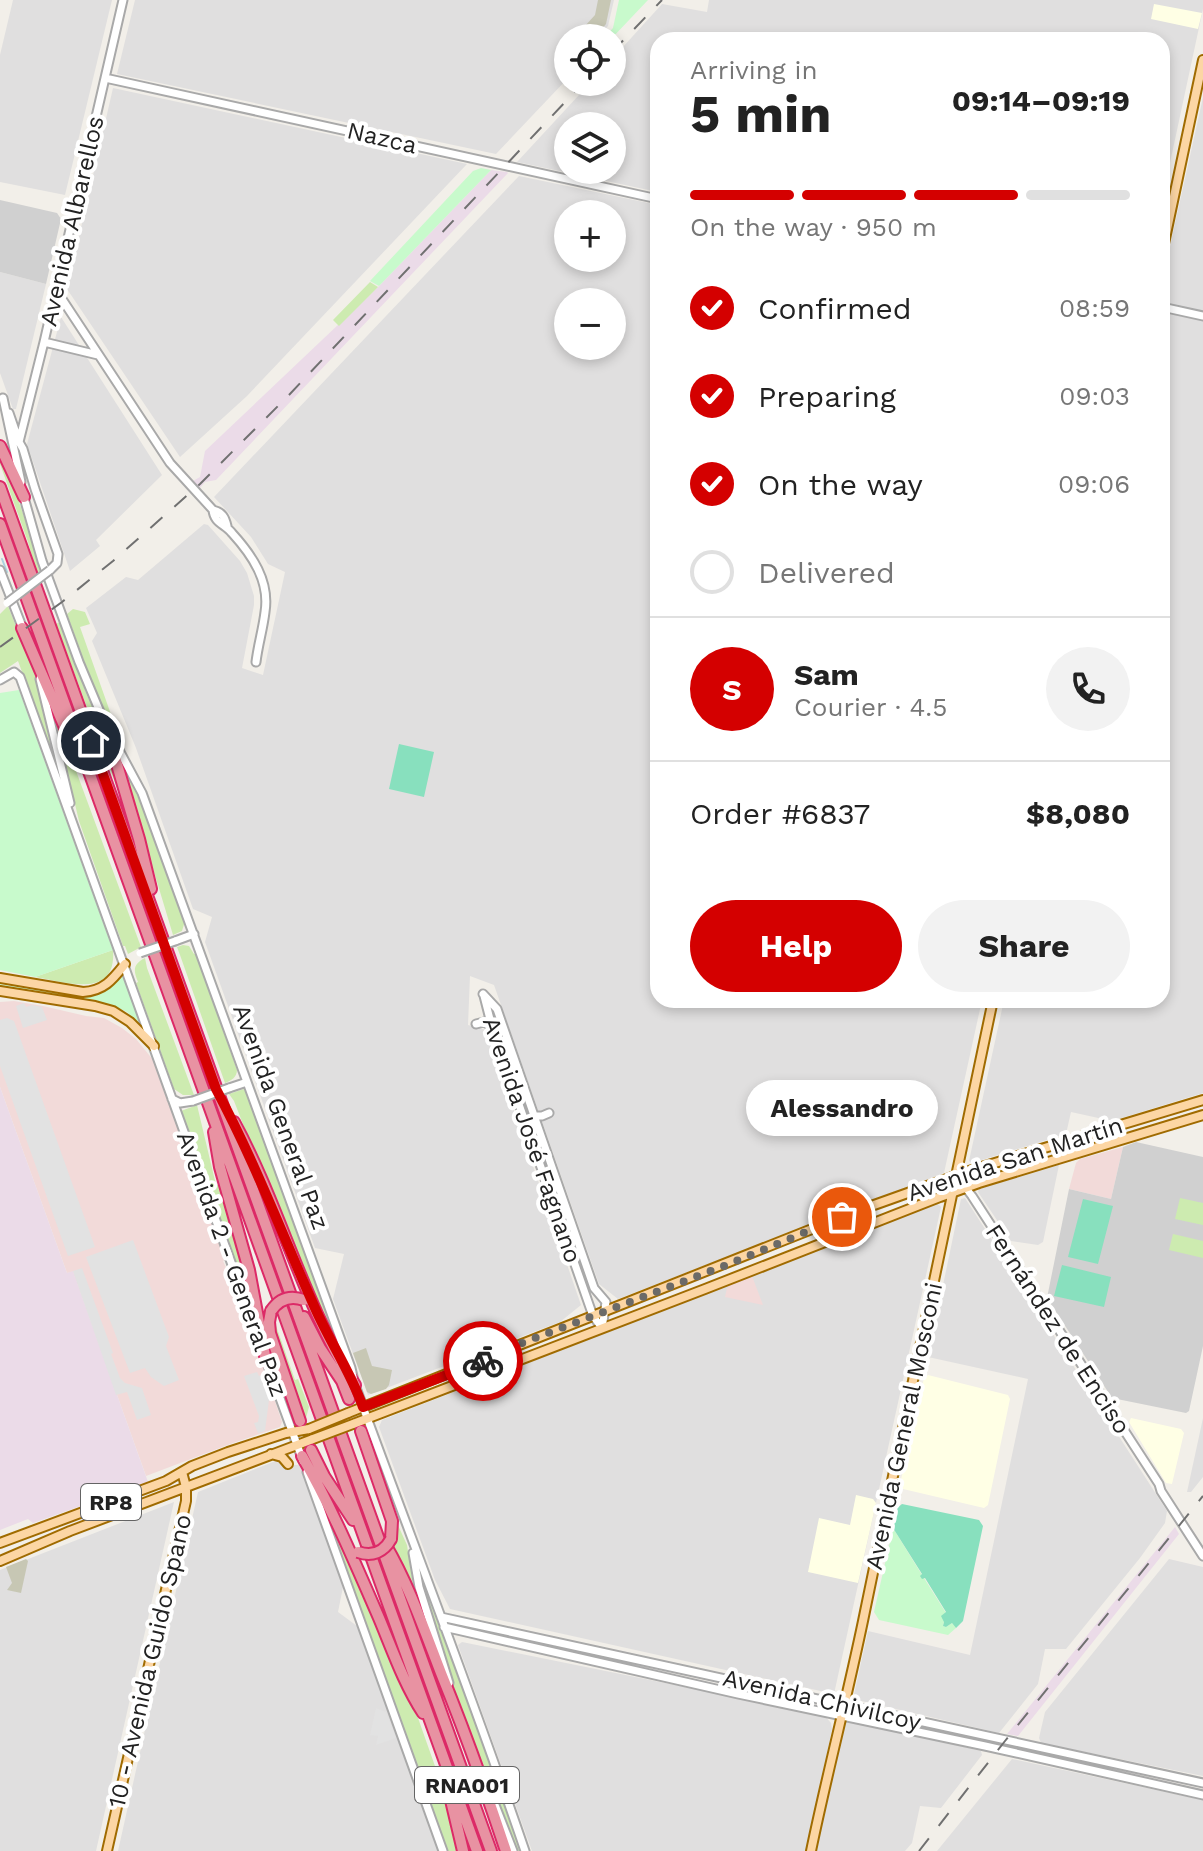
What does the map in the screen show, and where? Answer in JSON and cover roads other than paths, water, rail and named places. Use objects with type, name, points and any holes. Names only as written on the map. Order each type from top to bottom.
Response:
[{"type":"highway","points":[[0,446],[24,497]]},
{"type":"highway","name":"RNA001","points":[[0,487],[491,1851]]},
{"type":"highway","name":"RNA001","points":[[0,524],[477,1851]]},
{"type":"highway","points":[[22,628],[102,807]]},
{"type":"highway","points":[[105,724],[139,839],[162,937]]},
{"type":"highway","points":[[216,1089],[242,1137],[316,1311],[355,1385]]},
{"type":"highway","points":[[210,1107],[220,1167],[249,1270],[266,1361]]},
{"type":"highway","points":[[287,1286],[320,1348],[342,1381],[349,1399]]},
{"type":"highway","points":[[305,1425],[270,1333],[269,1322],[271,1311],[285,1298],[304,1300],[316,1311]]},
{"type":"highway","points":[[347,1543],[358,1552],[377,1553],[391,1539],[393,1527],[357,1428]]},
{"type":"highway","points":[[309,1449],[355,1523],[377,1573]]},
{"type":"highway","points":[[309,1449],[416,1702],[433,1728]]},
{"type":"highway","points":[[373,1524],[411,1594],[456,1707],[506,1851]]},
{"type":"highway","points":[[440,1746],[463,1851]]},
{"type":"main road","points":[[1170,215],[1203,60]]},
{"type":"main road","points":[[0,978],[92,991],[107,985],[125,964]]},
{"type":"main road","points":[[0,991],[113,1011],[130,1022],[154,1046]]},
{"type":"main road","name":"Avenida General Mosconi","points":[[811,1851],[991,1008]]},
{"type":"main road","name":"Avenida San Martín","points":[[294,1433],[305,1425],[348,1413],[593,1316],[606,1307],[860,1210],[956,1175],[1203,1100]]},
{"type":"main road","name":"Avenida San Martín","points":[[298,1445],[309,1449],[357,1428],[367,1418],[966,1187],[1203,1115]]},
{"type":"main road","name":"RP8","points":[[0,1543],[151,1487],[253,1443],[294,1433]]},
{"type":"main road","name":"RP8","points":[[0,1561],[70,1531],[298,1445]]},
{"type":"main road","points":[[271,1454],[282,1457],[288,1464]]},
{"type":"main road","name":"10 - Avenida Guido Spano","points":[[107,1851],[186,1501],[182,1472]]},
{"type":"street","name":"Avenida Albarellos","points":[[19,442],[123,0]]},
{"type":"street","name":"Nazca","points":[[105,78],[650,197]]},
{"type":"street","points":[[56,290],[170,463],[213,510],[219,511],[225,518],[227,526],[259,570],[264,582],[266,603],[256,662]]},
{"type":"street","points":[[1170,309],[1203,316]]},
{"type":"street","points":[[44,342],[98,355]]},
{"type":"street","name":"Avenida General Paz","points":[[0,609],[50,570],[57,563],[58,554],[1,394]]},
{"type":"street","name":"Avenida General Paz","points":[[1,394],[34,537],[50,585],[105,724],[142,793],[525,1851]]},
{"type":"street","points":[[0,570],[38,674],[73,821]]},
{"type":"street","name":"Avenida 2 - General Paz","points":[[0,680],[14,672],[20,677],[266,1361],[298,1445],[309,1449],[443,1851]]},
{"type":"street","points":[[125,964],[140,953],[194,934]]},
{"type":"street","name":"Avenida José Fagnano","points":[[602,1328],[593,1316],[483,994],[497,1009],[594,1288],[606,1307]]},
{"type":"street","points":[[476,1024],[484,1022],[492,1027],[502,1023]]},
{"type":"street","points":[[172,1099],[180,1103],[193,1101],[247,1082]]},
{"type":"street","points":[[533,1116],[549,1113]]},
{"type":"street","name":"Fernández de Enciso","points":[[956,1175],[1203,1548]]},
{"type":"street","points":[[602,1328],[606,1307]]},
{"type":"street","name":"Fernández de Enciso","points":[[1159,1484],[1203,1556]]},
{"type":"street","points":[[412,1543],[419,1587],[456,1707]]},
{"type":"street","name":"Avenida Chivilcoy","points":[[441,1617],[1203,1783]]},
{"type":"street","name":"Avenida Chivilcoy","points":[[444,1627],[1203,1795]]},
{"type":"street","points":[[483,1781],[513,1851]]},
{"type":"waterway","points":[[2,559],[7,572]]},
{"type":"railway","points":[[626,37],[662,0]]},
{"type":"railway","points":[[0,647],[113,561],[200,484],[289,395],[571,96]]},
{"type":"railway","points":[[919,1851],[1203,1496]]},
{"type":"place","name":"Alessandro","points":[[842,1217]]}]
